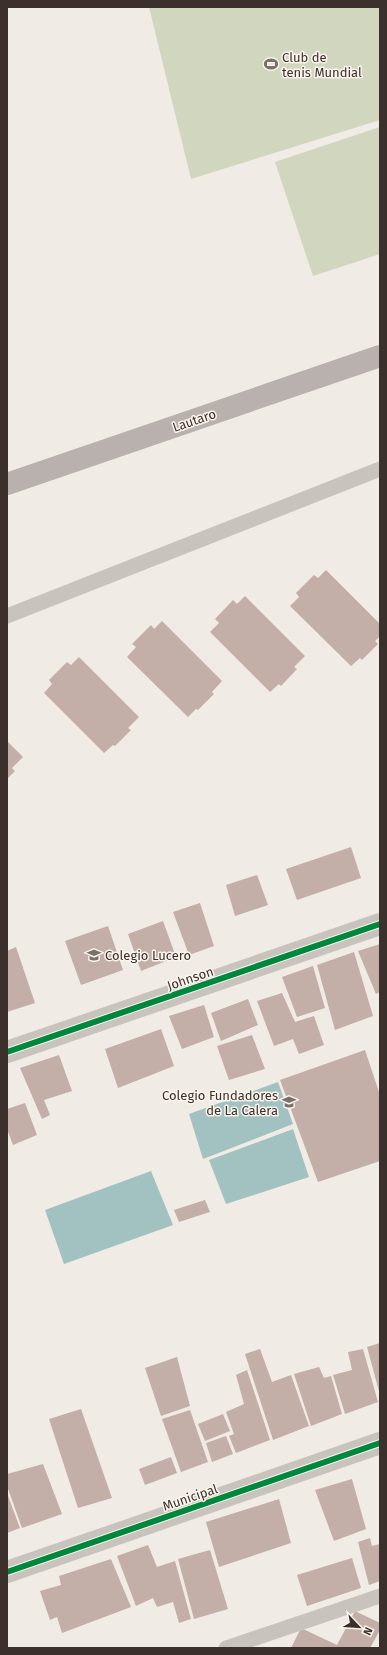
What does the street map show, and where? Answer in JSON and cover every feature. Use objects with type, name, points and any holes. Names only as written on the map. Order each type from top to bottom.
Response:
[{"type":"main road","name":"Lautaro","points":[[7,484],[380,356]]},
{"type":"street","name":"Johnson","points":[[7,1052],[380,924]]},
{"type":"street","name":"Municipal","points":[[7,1572],[380,1443]]},
{"type":"lane","points":[[7,616],[380,469]]},
{"type":"lane","points":[[226,1648],[380,1596]]},
{"type":"green space","name":"Club de tenis Mundial","points":[[149,7],[380,7],[380,120],[191,179]]},
{"type":"green space","points":[[380,127],[380,254],[313,276],[275,162]]},
{"type":"water","points":[[278,1082],[293,1124],[203,1159],[189,1114]]},
{"type":"water","points":[[293,1129],[309,1177],[226,1204],[209,1160]]},
{"type":"water","points":[[151,1171],[173,1225],[64,1264],[45,1210]]},
{"type":"building","points":[[326,570],[380,624],[380,636],[375,641],[378,644],[362,660],[360,658],[351,666],[290,606],[299,597],[296,593],[314,575],[318,578]]},
{"type":"building","points":[[245,596],[305,656],[294,667],[297,669],[281,686],[279,684],[270,692],[210,632],[219,623],[215,619],[233,600],[237,604]]},
{"type":"building","points":[[162,621],[222,681],[212,692],[214,694],[198,710],[196,709],[188,717],[127,657],[136,647],[132,644],[151,625],[154,629]]},
{"type":"building","points":[[79,657],[139,717],[128,728],[131,730],[115,746],[113,745],[104,753],[44,693],[52,684],[49,680],[67,662],[71,665]]},
{"type":"building","points":[[7,741],[23,757],[12,768],[15,771],[7,779]]},
{"type":"building","points":[[351,847],[361,878],[297,900],[286,869]]},
{"type":"building","points":[[257,875],[268,905],[235,916],[226,885]]},
{"type":"building","points":[[200,903],[214,946],[189,955],[173,912]]},
{"type":"building","points":[[163,921],[176,957],[141,971],[128,934]]},
{"type":"building","name":"Colegio Lucero","points":[[108,926],[123,970],[81,985],[65,941]]},
{"type":"building","points":[[380,944],[380,992],[376,994],[358,951]]},
{"type":"building","points":[[16,947],[35,1003],[7,1012],[7,951]]},
{"type":"building","points":[[354,952],[373,1016],[335,1030],[317,965]]},
{"type":"building","points":[[313,966],[325,1008],[297,1017],[282,977]]},
{"type":"building","points":[[282,993],[295,1022],[314,1016],[324,1045],[299,1054],[293,1039],[274,1046],[257,1001]]},
{"type":"building","points":[[248,999],[258,1025],[221,1041],[211,1013]]},
{"type":"building","points":[[204,1005],[214,1037],[182,1049],[169,1016]]},
{"type":"building","points":[[161,1029],[174,1066],[118,1088],[105,1049]]},
{"type":"building","points":[[252,1035],[265,1069],[229,1080],[217,1046]]},
{"type":"building","points":[[365,1050],[380,1095],[380,1161],[318,1182],[280,1080]]},
{"type":"building","points":[[59,1055],[72,1091],[44,1100],[50,1115],[42,1119],[20,1068]]},
{"type":"building","points":[[25,1103],[37,1135],[13,1145],[7,1129],[7,1109]]},
{"type":"building","points":[[205,1200],[210,1212],[179,1222],[174,1210]]},
{"type":"building","points":[[380,1343],[380,1395],[367,1347]]},
{"type":"building","points":[[260,1349],[272,1382],[291,1375],[309,1426],[273,1440],[245,1354]]},
{"type":"building","points":[[363,1349],[378,1402],[345,1414],[333,1375],[352,1370],[348,1352]]},
{"type":"building","points":[[177,1357],[190,1406],[161,1416],[145,1368]]},
{"type":"building","points":[[319,1367],[324,1378],[331,1376],[342,1414],[311,1426],[294,1374]]},
{"type":"building","points":[[247,1370],[270,1440],[236,1453],[229,1436],[234,1434],[226,1412],[244,1404],[236,1375]]},
{"type":"building","points":[[81,1409],[112,1498],[78,1508],[49,1419]]},
{"type":"building","points":[[190,1410],[208,1462],[181,1472],[162,1419]]},
{"type":"building","points":[[223,1414],[230,1431],[205,1441],[198,1424]]},
{"type":"building","points":[[226,1436],[233,1454],[212,1462],[206,1443]]},
{"type":"building","points":[[171,1457],[177,1473],[145,1485],[139,1469]]},
{"type":"building","points":[[43,1464],[62,1514],[22,1528],[7,1486],[7,1474]]},
{"type":"building","points":[[352,1479],[366,1529],[334,1541],[315,1490]]},
{"type":"building","points":[[7,1493],[20,1528],[7,1533]]},
{"type":"building","points":[[279,1499],[291,1543],[219,1567],[206,1522]]},
{"type":"building","points":[[370,1538],[372,1546],[380,1544],[380,1581],[369,1585],[358,1542]]},
{"type":"building","points":[[148,1545],[157,1567],[175,1561],[191,1619],[179,1623],[173,1602],[157,1607],[153,1598],[136,1606],[117,1556]]},
{"type":"building","points":[[210,1550],[228,1609],[194,1619],[178,1559]]},
{"type":"building","points":[[352,1558],[361,1588],[307,1606],[297,1575]]},
{"type":"building","points":[[111,1559],[131,1607],[62,1633],[57,1617],[50,1620],[40,1591],[61,1585],[59,1576]]},
{"type":"building","points":[[355,1611],[380,1623],[380,1630],[370,1648],[291,1648],[301,1628],[337,1645]]},
{"type":"cycle path","points":[[7,1052],[380,924]]},
{"type":"cycle path","points":[[7,1572],[380,1443]]},
{"type":"place","name":"Club de tenis Mundial","points":[[271,64]]},
{"type":"place","name":"Colegio Lucero","points":[[94,955]]},
{"type":"place","name":"Colegio Fundadores de La Calera","points":[[289,1102]]}]
